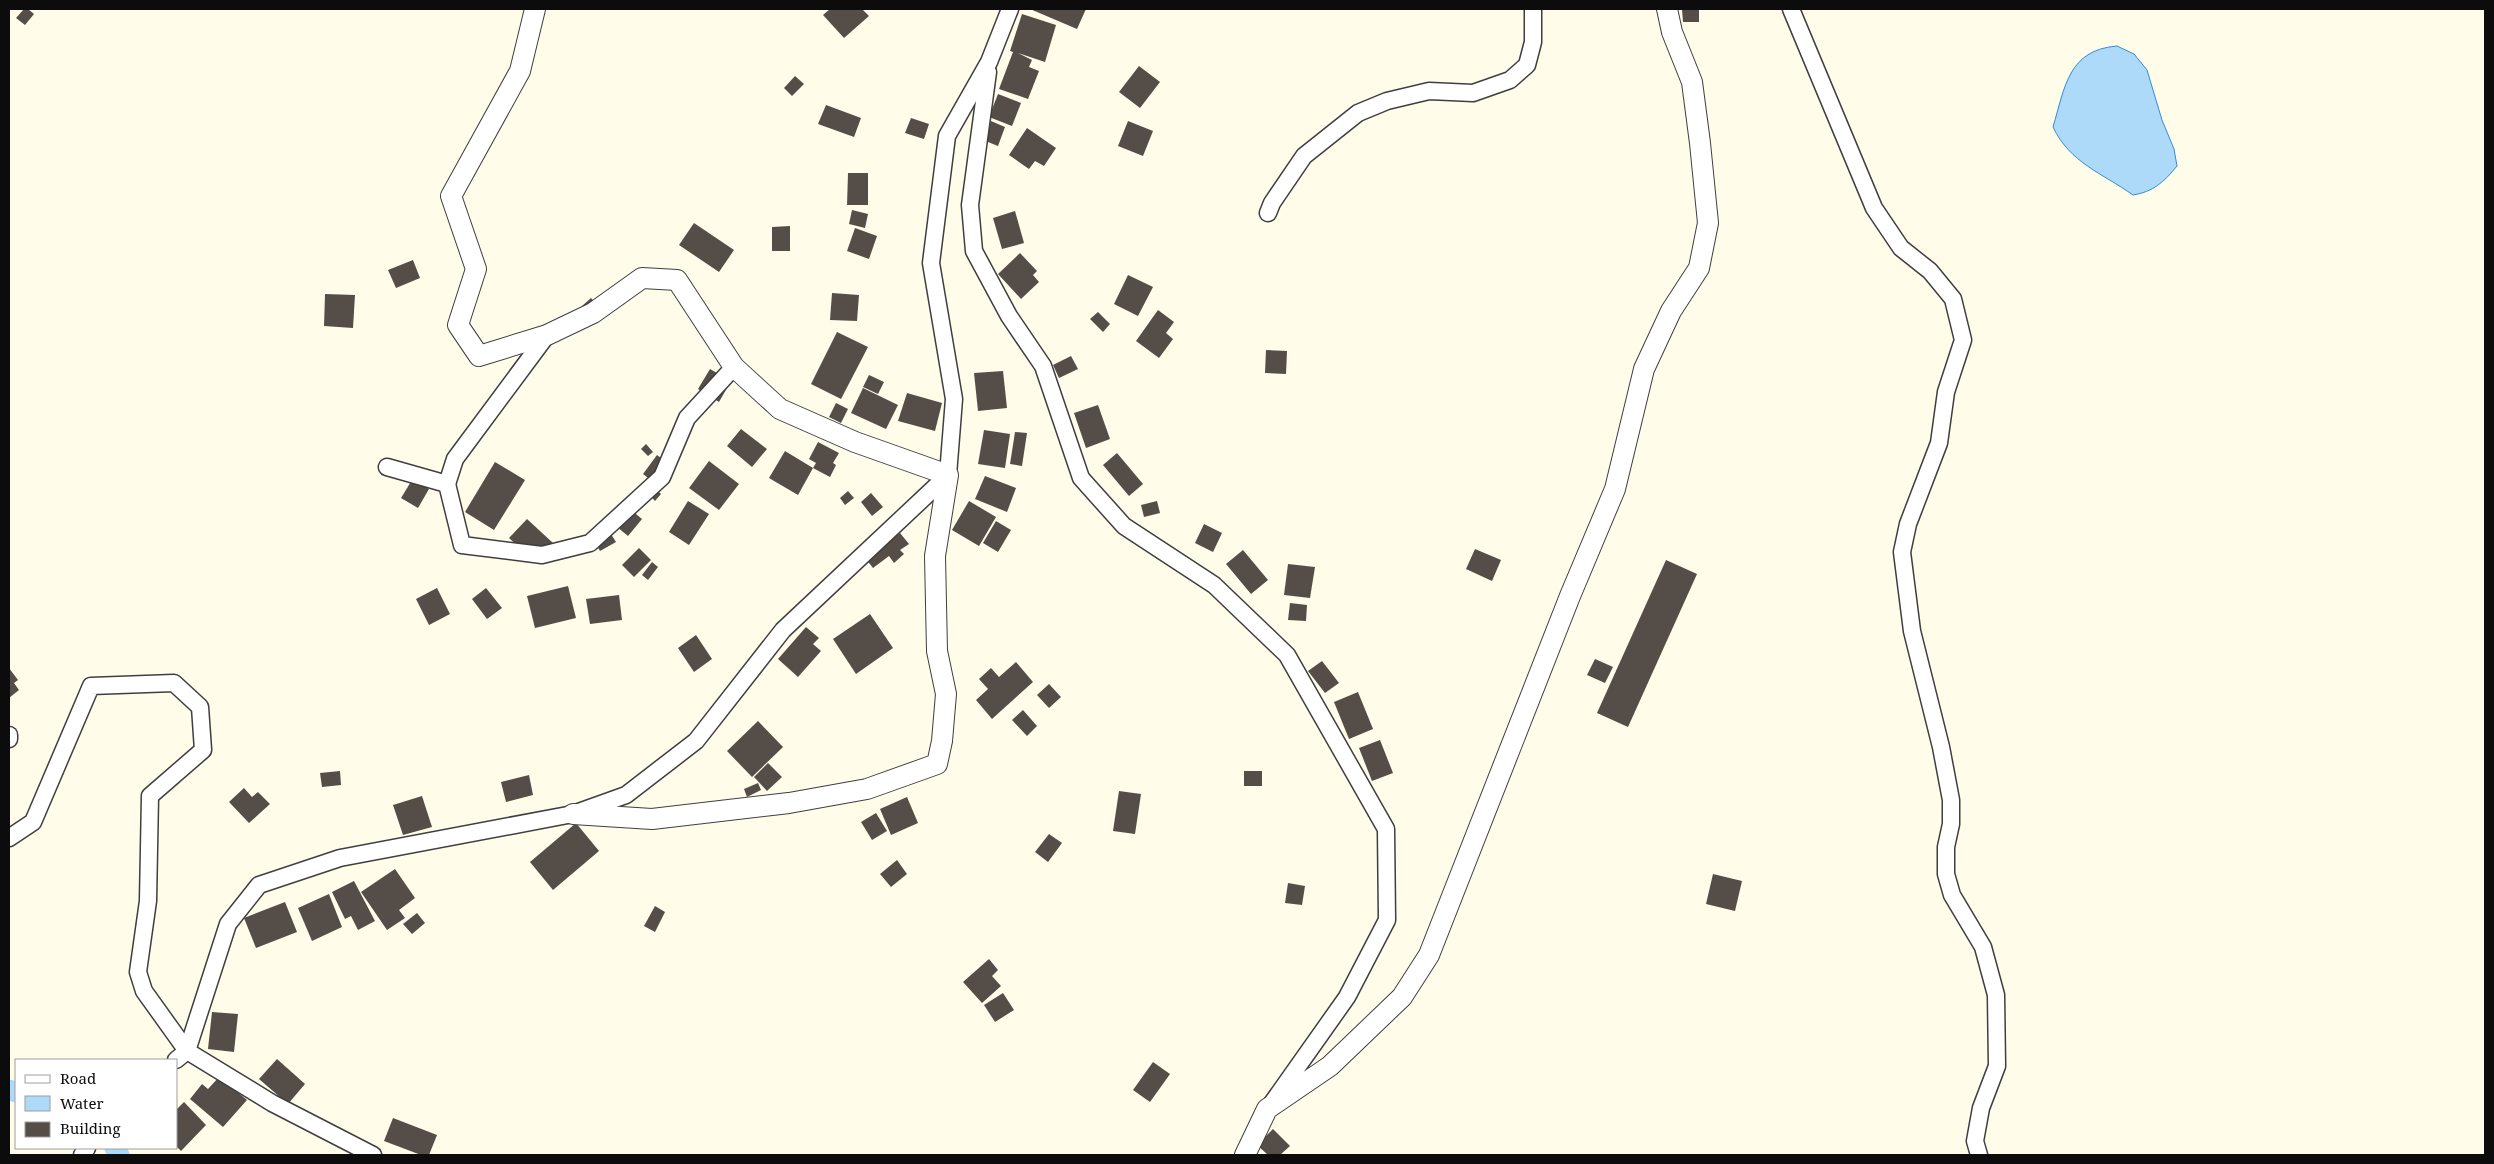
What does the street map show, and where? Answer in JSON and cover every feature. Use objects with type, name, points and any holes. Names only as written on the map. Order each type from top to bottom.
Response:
[{"type":"street","points":[[535,9],[520,71],[451,196],[476,269],[458,325],[480,356],[547,335],[593,313],[642,278],[677,280],[734,367],[780,409],[856,442],[948,475]]},
{"type":"street","points":[[573,814],[652,819],[789,803],[867,789],[937,764],[942,741],[946,694],[937,650],[935,556],[948,475],[954,399],[930,263],[947,136],[989,62],[1010,9]]},
{"type":"street","points":[[1268,213],[1272,203],[1304,156],[1358,113],[1387,101],[1429,91],[1472,93],[1510,80],[1527,65],[1533,42],[1533,9]]},
{"type":"street","points":[[1267,1109],[1330,1066],[1402,998],[1429,954],[1570,596],[1615,489],[1644,369],[1672,311],[1699,268],[1708,223],[1700,144],[1692,82],[1672,32],[1667,9]]},
{"type":"street","points":[[1791,9],[1874,208],[1901,248],[1930,272],[1949,293],[1953,299],[1962,340],[1946,392],[1939,443],[1908,524],[1902,552],[1912,631],[1941,747],[1951,800],[1951,824],[1946,847],[1946,874],[1952,895],[1983,947],[1996,995],[1998,1066],[1981,1108],[1975,1141],[1979,1155]]},
{"type":"street","points":[[989,62],[970,205],[974,251],[1009,316],[1043,366],[1081,478],[1124,526],[1214,585],[1287,655],[1386,829],[1387,920],[1347,997],[1267,1109],[1245,1155]]},
{"type":"street","points":[[547,335],[455,459],[447,484],[462,545],[542,556],[590,543],[662,477],[687,418],[734,367]]},
{"type":"street","points":[[387,467],[447,484]]},
{"type":"street","points":[[182,1056],[228,924],[259,885],[340,858],[573,814],[626,795],[696,741],[783,630],[948,475]]},
{"type":"street","points":[[9,838],[33,822],[92,686],[174,683],[200,707],[203,750],[150,796],[148,901],[138,972],[144,991],[182,1056],[373,1155]]},
{"type":"street","points":[[9,734],[9,739]]},
{"type":"water","points":[[2117,46],[2134,54],[2147,70],[2162,120],[2174,149],[2177,166],[2152,189],[2133,195],[2078,159],[2068,150],[2053,127],[2066,85],[2078,63],[2088,55],[2101,49]]},
{"type":"building","points":[[24,9],[28,9],[34,14],[25,25],[16,18]]},
{"type":"building","points":[[830,9],[862,9],[869,16],[844,38],[823,15]]},
{"type":"building","points":[[1030,9],[1086,9],[1077,29]]},
{"type":"building","points":[[1682,9],[1699,9],[1699,22],[1683,22]]},
{"type":"building","points":[[1022,14],[1056,25],[1045,62],[1018,53],[1032,60],[1029,67],[1039,71],[1028,99],[999,89],[1013,52],[1010,51]]},
{"type":"building","points":[[1139,66],[1160,82],[1140,108],[1119,92]]},
{"type":"building","points":[[795,76],[804,84],[792,96],[784,88]]},
{"type":"building","points":[[998,94],[1021,103],[1012,126],[989,117]]},
{"type":"building","points":[[826,105],[861,118],[854,137],[818,124]]},
{"type":"building","points":[[911,118],[929,124],[924,139],[905,133]]},
{"type":"building","points":[[991,121],[1005,127],[998,146],[983,140]]},
{"type":"building","points":[[1128,121],[1153,131],[1143,156],[1118,146]]},
{"type":"building","points":[[1027,128],[1056,148],[1044,166],[1035,161],[1029,169],[1009,155]]},
{"type":"building","points":[[848,173],[868,173],[868,205],[847,205]]},
{"type":"building","points":[[852,210],[868,214],[865,228],[849,224]]},
{"type":"building","points":[[1015,211],[1024,243],[1002,249],[993,218]]},
{"type":"building","points":[[694,223],[734,250],[719,272],[679,245]]},
{"type":"building","points":[[790,226],[790,251],[772,251],[772,227]]},
{"type":"building","points":[[855,228],[877,236],[869,259],[847,251]]},
{"type":"building","points":[[1020,253],[1037,271],[1033,275],[1039,282],[1021,299],[998,274]]},
{"type":"building","points":[[413,260],[420,278],[396,288],[388,270]]},
{"type":"building","points":[[1128,275],[1153,287],[1138,316],[1114,304]]},
{"type":"building","points":[[832,293],[859,295],[857,321],[830,320]]},
{"type":"building","points":[[325,294],[355,295],[353,328],[324,326]]},
{"type":"building","points":[[591,298],[597,305],[588,313],[582,306]]},
{"type":"building","points":[[1158,310],[1174,322],[1166,333],[1173,339],[1159,358],[1136,341]]},
{"type":"building","points":[[1098,312],[1110,324],[1103,332],[1090,319]]},
{"type":"building","points":[[837,332],[868,347],[841,399],[811,384]]},
{"type":"building","points":[[1266,350],[1287,351],[1286,374],[1265,373]]},
{"type":"building","points":[[1071,356],[1078,369],[1059,378],[1053,365]]},
{"type":"building","points":[[710,369],[731,381],[719,402],[698,389]]},
{"type":"building","points":[[1003,371],[1007,408],[978,411],[974,373]]},
{"type":"building","points":[[869,375],[884,382],[878,394],[863,387]]},
{"type":"building","points":[[863,388],[898,405],[886,429],[851,413]]},
{"type":"building","points":[[907,393],[942,403],[935,431],[898,421]]},
{"type":"building","points":[[836,403],[848,409],[841,423],[829,417]]},
{"type":"building","points":[[1098,405],[1110,439],[1086,448],[1074,413]]},
{"type":"building","points":[[741,429],[767,449],[752,467],[727,446]]},
{"type":"building","points":[[984,430],[1010,434],[1005,468],[978,464]]},
{"type":"building","points":[[1015,432],[1027,433],[1022,466],[1010,464]]},
{"type":"building","points":[[818,442],[839,453],[833,463],[836,465],[830,477],[813,468],[816,463],[809,459]]},
{"type":"building","points":[[646,444],[653,452],[648,456],[641,449]]},
{"type":"building","points":[[785,451],[813,468],[798,495],[769,478]]},
{"type":"building","points":[[1117,453],[1143,484],[1129,496],[1103,465]]},
{"type":"building","points":[[657,455],[674,468],[660,487],[643,474]]},
{"type":"building","points":[[709,461],[739,484],[719,510],[689,488]]},
{"type":"building","points":[[495,462],[525,480],[494,530],[465,512]]},
{"type":"building","points":[[985,476],[1016,488],[1007,512],[975,499]]},
{"type":"building","points":[[412,480],[429,489],[418,508],[401,498]]},
{"type":"building","points":[[651,484],[661,494],[655,501],[645,490]]},
{"type":"building","points":[[848,491],[854,498],[845,505],[840,498]]},
{"type":"building","points":[[871,493],[883,507],[872,516],[861,502]]},
{"type":"building","points":[[688,501],[709,514],[689,545],[669,532]]},
{"type":"building","points":[[969,501],[996,517],[979,546],[952,530]]},
{"type":"building","points":[[1157,501],[1160,513],[1144,517],[1141,505]]},
{"type":"building","points":[[625,505],[642,519],[628,536],[611,522]]},
{"type":"building","points":[[527,519],[553,543],[535,562],[509,538]]},
{"type":"building","points":[[996,521],[1011,530],[998,552],[983,543]]},
{"type":"building","points":[[604,523],[616,542],[600,551],[589,532]]},
{"type":"building","points":[[1204,524],[1222,533],[1213,552],[1195,543]]},
{"type":"building","points":[[900,533],[909,544],[900,550],[904,554],[894,563],[889,556],[873,568],[866,559]]},
{"type":"building","points":[[639,548],[651,560],[634,577],[622,565]]},
{"type":"building","points":[[1475,549],[1501,560],[1492,581],[1466,569]]},
{"type":"building","points":[[1243,550],[1268,580],[1251,594],[1226,564]]},
{"type":"building","points":[[1666,560],[1697,574],[1628,727],[1597,713]]},
{"type":"building","points":[[652,562],[658,567],[648,580],[642,575]]},
{"type":"building","points":[[1288,564],[1315,567],[1310,598],[1284,595]]},
{"type":"building","points":[[568,586],[576,618],[535,628],[527,596]]},
{"type":"building","points":[[437,588],[450,614],[429,625],[416,599]]},
{"type":"building","points":[[486,588],[502,608],[487,619],[472,599]]},
{"type":"building","points":[[619,595],[622,620],[590,624],[586,599]]},
{"type":"building","points":[[1290,603],[1307,605],[1306,621],[1288,620]]},
{"type":"building","points":[[870,614],[893,648],[856,674],[833,639]]},
{"type":"building","points":[[806,627],[819,638],[813,644],[821,651],[798,677],[778,659]]},
{"type":"building","points":[[696,635],[712,659],[694,672],[678,648]]},
{"type":"building","points":[[1595,659],[1613,667],[1605,683],[1587,675]]},
{"type":"building","points":[[1322,661],[1339,683],[1325,693],[1308,671]]},
{"type":"building","points":[[1016,662],[1033,682],[992,719],[976,700],[988,689],[979,679],[991,668],[999,677]]},
{"type":"building","points":[[9,668],[18,680],[14,683],[19,690],[9,698]]},
{"type":"building","points":[[1049,684],[1061,697],[1049,708],[1037,695]]},
{"type":"building","points":[[1358,692],[1373,729],[1349,739],[1334,702]]},
{"type":"building","points":[[1023,710],[1037,726],[1027,736],[1012,720]]},
{"type":"building","points":[[758,721],[783,747],[752,777],[727,751]]},
{"type":"building","points":[[1380,740],[1393,773],[1372,781],[1359,748]]},
{"type":"building","points":[[768,763],[782,777],[767,791],[754,777]]},
{"type":"building","points":[[340,771],[341,785],[322,787],[320,773]]},
{"type":"building","points":[[1244,771],[1262,771],[1262,786],[1244,786]]},
{"type":"building","points":[[529,775],[533,795],[506,802],[501,782]]},
{"type":"building","points":[[758,783],[761,790],[747,797],[744,789]]},
{"type":"building","points":[[244,788],[252,797],[258,792],[270,804],[249,823],[229,802]]},
{"type":"building","points":[[1119,791],[1141,794],[1135,834],[1113,831]]},
{"type":"building","points":[[422,796],[432,827],[403,835],[393,805]]},
{"type":"building","points":[[907,797],[918,823],[891,835],[880,809]]},
{"type":"building","points":[[876,813],[887,831],[872,840],[861,822]]},
{"type":"building","points":[[576,823],[599,851],[553,890],[530,862]]},
{"type":"building","points":[[1049,834],[1062,843],[1048,862],[1035,852]]},
{"type":"building","points":[[897,860],[907,874],[891,887],[880,874]]},
{"type":"building","points":[[395,869],[415,898],[399,910],[405,918],[387,930],[361,892]]},
{"type":"building","points":[[1713,874],[1742,881],[1735,911],[1706,904]]},
{"type":"building","points":[[354,881],[375,921],[358,930],[351,916],[345,919],[332,892]]},
{"type":"building","points":[[1288,883],[1305,886],[1302,905],[1285,903]]},
{"type":"building","points":[[329,894],[342,927],[312,941],[298,908]]},
{"type":"building","points":[[285,902],[297,932],[256,948],[244,918]]},
{"type":"building","points":[[655,906],[665,912],[655,932],[644,926]]},
{"type":"building","points":[[417,913],[425,923],[412,934],[403,924]]},
{"type":"building","points":[[989,959],[998,970],[992,976],[1001,986],[982,1003],[963,982]]},
{"type":"building","points":[[1003,993],[1014,1010],[995,1022],[984,1005]]},
{"type":"building","points":[[212,1012],[238,1014],[234,1052],[208,1049]]},
{"type":"building","points":[[277,1059],[305,1084],[288,1104],[259,1079]]},
{"type":"building","points":[[1153,1062],[1170,1074],[1150,1102],[1133,1090]]},
{"type":"building","points":[[219,1077],[247,1100],[223,1127],[190,1099],[202,1084],[208,1089]]},
{"type":"building","points":[[184,1102],[206,1125],[181,1151],[178,1148],[178,1108]]},
{"type":"building","points":[[393,1118],[437,1135],[429,1155],[421,1155],[384,1141]]},
{"type":"building","points":[[1273,1129],[1290,1146],[1280,1155],[1268,1155],[1257,1145]]},
{"type":"waterway","points":[[9,1090],[15,1092]]},
{"type":"waterway","points":[[116,1149],[119,1155]]}]
